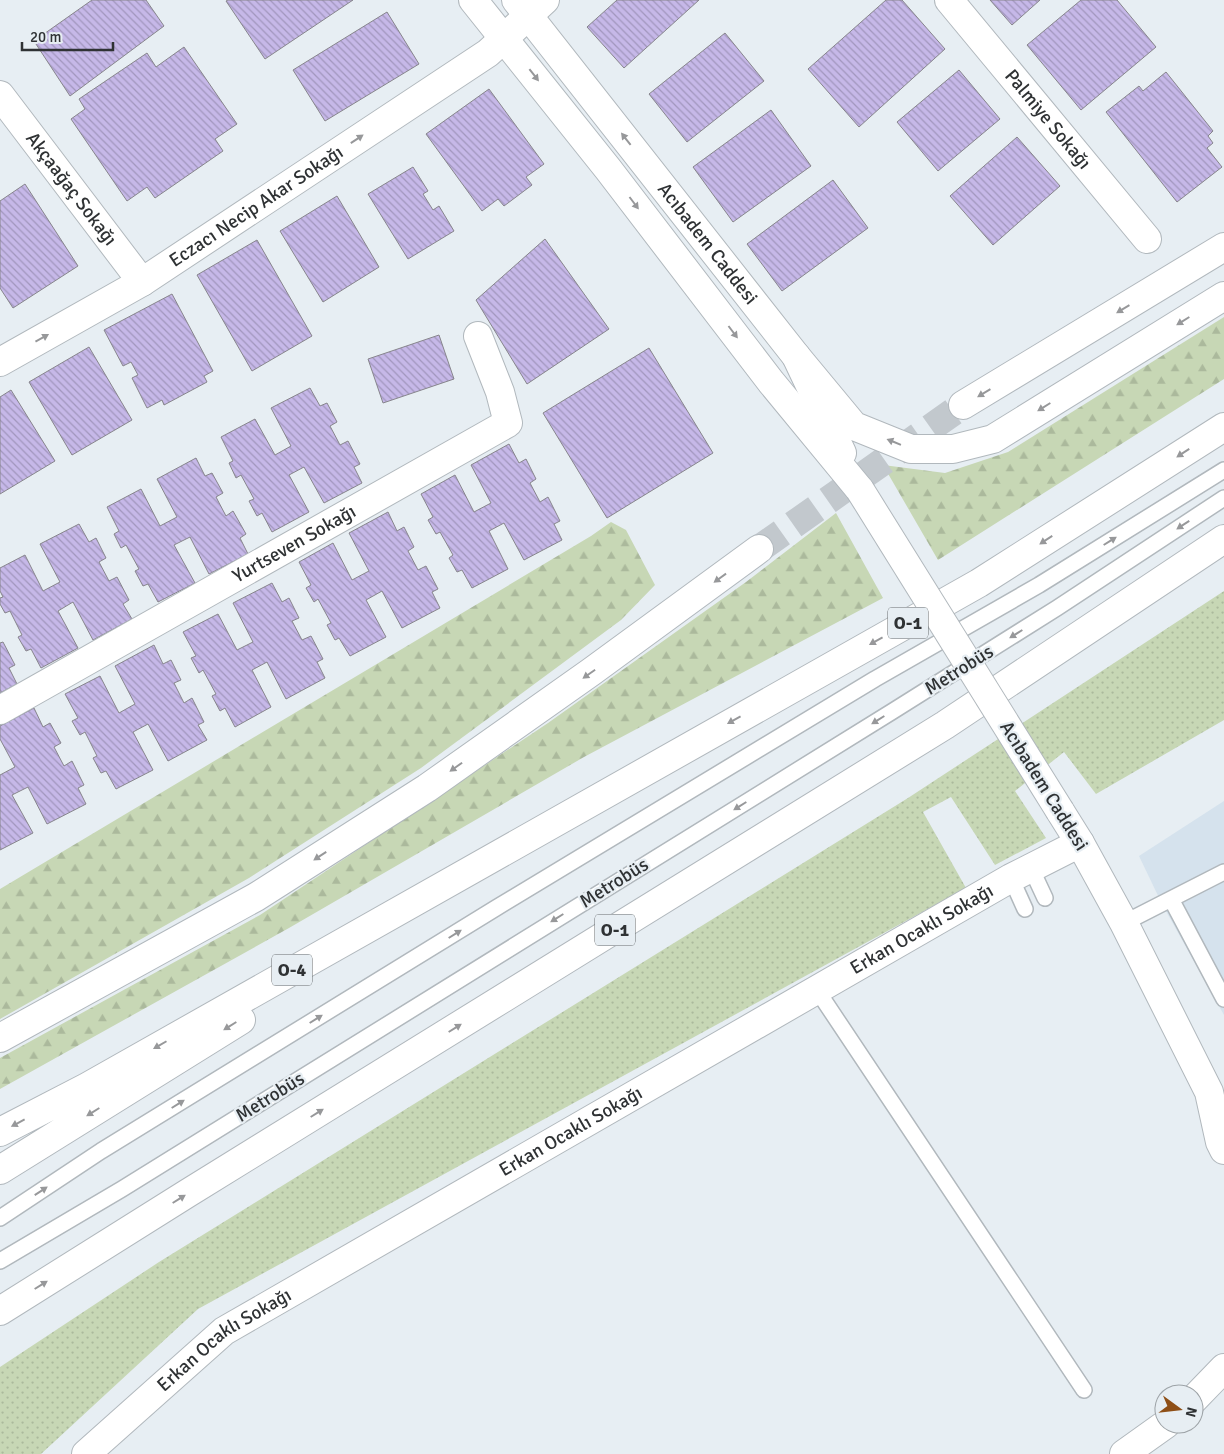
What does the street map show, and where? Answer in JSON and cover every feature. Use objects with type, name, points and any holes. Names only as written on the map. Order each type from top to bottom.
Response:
[{"type":"main road","name":"Acıbadem Caddesi","points":[[473,0],[608,169],[771,382],[860,490]]},
{"type":"main road","name":"Palmiye Sokağı","points":[[949,0],[1147,239]]},
{"type":"main road","name":"Acıbadem Caddesi","points":[[504,37],[530,5],[796,356],[860,490],[1080,843],[1124,923],[1216,1100],[1220,1142],[1224,1150]]},
{"type":"main road","name":"Eczacı Necip Akar Sokağı","points":[[0,362],[142,282],[488,52],[504,37]]},
{"type":"main road","name":"Akçaağaç Sokağı","points":[[0,95],[142,282]]},
{"type":"main road","points":[[963,405],[1224,247]]},
{"type":"main road","points":[[796,356],[854,426],[911,449],[953,449],[993,438],[1224,296]]},
{"type":"main road","name":"Yurtseven Sokağı","points":[[0,710],[508,424],[500,392],[478,336]]},
{"type":"main road","name":"O-1","points":[[0,1170],[583,806],[979,583],[1224,426]]},
{"type":"main road","name":"O-1","points":[[0,1311],[197,1187],[937,731],[1224,539]]},
{"type":"main road","points":[[0,1038],[256,897],[418,793],[591,672],[759,549]]},
{"type":"main road","name":"O-4","points":[[0,1132],[87,1087],[583,806]]},
{"type":"main road","name":"Erkan Ocaklı Sokağı","points":[[86,1454],[224,1331],[1021,873],[1080,843]]},
{"type":"main road","points":[[1204,1389],[1224,1368]]},
{"type":"main road","points":[[1204,1406],[1224,1398]]},
{"type":"main road","points":[[1124,1454],[1154,1433]]},
{"type":"lane","name":"Metrobüs","points":[[0,1218],[109,1146],[504,903],[875,679],[1039,585],[1224,470]]},
{"type":"lane","name":"Metrobüs","points":[[0,1261],[122,1189],[1049,614],[1224,498]]},
{"type":"lane","points":[[1124,923],[1224,872]]},
{"type":"lane","points":[[1021,873],[1045,898]]},
{"type":"lane","points":[[1021,873],[1025,909]]},
{"type":"lane","points":[[1171,899],[1224,999]]},
{"type":"lane","points":[[817,990],[1084,1390]]},
{"type":"shaded area","points":[[1224,801],[1224,1015],[1162,904],[1139,856]]},
{"type":"green space","points":[[1224,317],[1224,379],[938,560],[883,465],[945,473],[1008,452]]},
{"type":"green space","points":[[836,513],[883,598],[584,757],[289,928],[0,1089],[0,1058],[260,915],[548,723],[746,582]]},
{"type":"green space","points":[[611,522],[626,530],[655,585],[621,620],[421,768],[249,878],[0,1019],[0,889],[591,536]]},
{"type":"green space","points":[[1224,591],[1224,720],[1096,794],[1064,752],[1015,791],[1046,838],[995,865],[951,797],[923,812],[966,888],[198,1309],[41,1454],[0,1454],[0,1367],[159,1262],[908,798]]},
{"type":"building","points":[[92,0],[146,0],[164,26],[70,96],[34,41]]},
{"type":"building","points":[[353,0],[265,59],[226,1]]},
{"type":"building","points":[[617,0],[699,0],[624,68],[587,27]]},
{"type":"building","points":[[886,0],[902,0],[945,49],[859,127],[808,69]]},
{"type":"building","points":[[990,0],[1040,0],[1012,25]]},
{"type":"building","points":[[1081,0],[1117,0],[1156,47],[1081,110],[1027,45]]},
{"type":"building","points":[[387,12],[419,64],[325,121],[293,70]]},
{"type":"building","points":[[725,33],[764,81],[687,142],[649,94]]},
{"type":"building","points":[[184,47],[237,124],[215,139],[223,151],[155,198],[147,187],[127,201],[71,119],[85,109],[79,99],[147,53],[156,67]]},
{"type":"building","points":[[959,70],[1000,119],[938,171],[897,122]]},
{"type":"building","points":[[1166,72],[1213,131],[1208,136],[1213,143],[1207,148],[1222,167],[1177,202],[1106,112],[1139,86],[1143,91]]},
{"type":"building","points":[[489,89],[544,164],[526,177],[532,185],[504,206],[498,199],[482,211],[426,134]]},
{"type":"building","points":[[771,110],[811,166],[733,222],[693,167]]},
{"type":"building","points":[[1017,137],[1060,186],[993,245],[950,196]]},
{"type":"building","points":[[413,167],[428,191],[423,194],[433,210],[439,206],[454,231],[408,259],[368,194]]},
{"type":"building","points":[[833,180],[868,228],[782,291],[747,244]]},
{"type":"building","points":[[25,184],[78,266],[13,308],[0,288],[0,201]]},
{"type":"building","points":[[337,196],[379,267],[323,302],[280,231]]},
{"type":"building","points":[[545,239],[609,329],[527,384],[476,300]]},
{"type":"building","points":[[257,240],[312,336],[252,371],[197,275]]},
{"type":"building","points":[[172,294],[213,371],[204,376],[207,382],[164,405],[162,400],[147,408],[132,378],[138,375],[131,362],[123,366],[104,330]]},
{"type":"building","points":[[439,335],[454,379],[383,403],[368,359]]},
{"type":"building","points":[[89,347],[132,420],[72,455],[29,382]]},
{"type":"building","points":[[649,348],[713,453],[607,518],[543,413]]},
{"type":"building","points":[[310,388],[320,406],[327,403],[337,422],[330,426],[340,445],[348,441],[360,464],[354,467],[362,483],[324,503],[304,467],[289,475],[309,512],[272,532],[262,513],[257,516],[249,501],[254,499],[241,475],[236,478],[229,463],[233,461],[221,437],[255,419],[275,455],[291,446],[271,408]]},
{"type":"building","points":[[11,390],[55,461],[0,494],[0,397]]},
{"type":"building","points":[[509,444],[519,463],[526,459],[536,479],[530,483],[540,502],[548,497],[560,521],[554,524],[562,540],[524,560],[504,523],[489,531],[508,569],[472,588],[462,570],[457,572],[449,558],[453,555],[440,532],[436,534],[428,520],[433,517],[421,494],[455,475],[474,512],[491,503],[471,465]]},
{"type":"building","points":[[196,458],[205,476],[212,473],[223,493],[216,497],[226,516],[233,511],[246,534],[240,538],[248,554],[209,574],[190,537],[174,545],[195,583],[158,602],[148,584],[143,586],[135,571],[139,569],[126,545],[121,548],[114,534],[119,531],[107,507],[141,489],[160,526],[177,517],[157,479]]},
{"type":"building","points":[[388,512],[397,531],[404,527],[414,547],[408,551],[418,570],[426,566],[438,589],[432,592],[440,608],[402,628],[382,591],[366,600],[386,637],[350,656],[339,638],[335,640],[327,625],[331,623],[318,599],[314,602],[306,588],[311,585],[299,562],[333,543],[352,580],[369,571],[349,533]]},
{"type":"building","points":[[79,524],[89,542],[96,538],[106,558],[99,562],[109,581],[117,577],[129,600],[123,604],[132,619],[93,640],[73,602],[58,611],[78,648],[41,668],[31,649],[26,651],[18,637],[22,635],[10,611],[5,613],[0,604],[0,598],[3,597],[0,591],[0,568],[25,555],[43,591],[60,582],[40,544]]},
{"type":"building","points":[[272,583],[282,602],[289,598],[299,618],[292,621],[302,640],[311,636],[323,659],[317,662],[325,678],[286,699],[267,662],[252,670],[271,707],[235,727],[225,708],[220,711],[212,696],[216,694],[203,670],[199,673],[191,658],[196,656],[183,632],[218,614],[237,650],[253,642],[233,603]]},
{"type":"building","points":[[3,642],[15,665],[9,668],[17,684],[0,693],[0,643]]},
{"type":"building","points":[[154,645],[163,664],[171,660],[181,680],[174,683],[184,703],[192,698],[204,722],[198,725],[207,740],[168,761],[148,724],[133,732],[153,770],[116,789],[106,771],[101,773],[93,758],[97,756],[85,732],[80,735],[72,721],[78,718],[65,694],[100,676],[119,713],[135,704],[115,666]]},
{"type":"building","points":[[34,708],[43,727],[50,723],[61,743],[54,747],[64,766],[72,761],[84,785],[78,788],[86,804],[47,824],[28,787],[12,795],[33,833],[0,850],[0,775],[15,767],[0,739],[0,726]]},
{"type":"tunnel","points":[[759,549],[963,405]]}]
